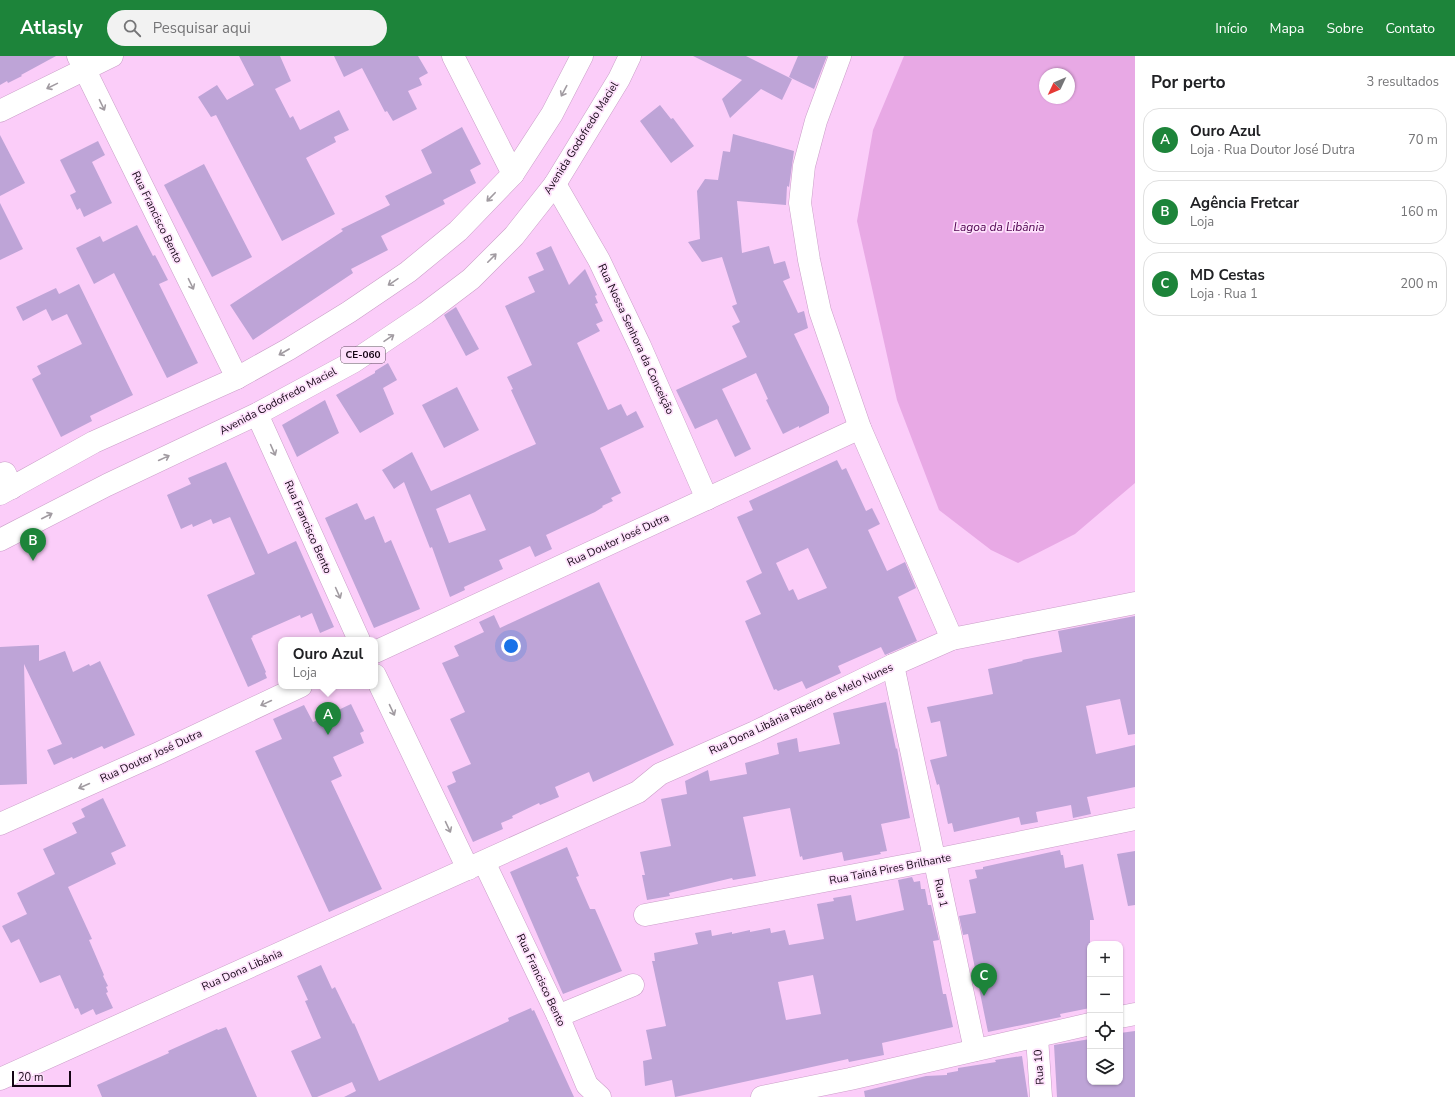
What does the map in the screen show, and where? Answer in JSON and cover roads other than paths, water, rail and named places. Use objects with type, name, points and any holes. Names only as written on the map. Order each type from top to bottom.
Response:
[{"type":"street","points":[[0,111],[81,63],[112,56]]},
{"type":"street","points":[[453,56],[513,174]]},
{"type":"street","points":[[6,485],[94,442],[237,378],[289,349],[349,312],[408,272],[458,231],[513,174],[552,114],[582,56]]},
{"type":"street","name":"Avenida Godofredo Maciel","points":[[0,540],[108,485],[257,414],[353,362],[426,313],[471,279],[514,236],[555,184],[619,79],[630,56]]},
{"type":"street","points":[[840,56],[816,121],[806,158],[800,202],[808,260],[820,311],[860,428],[952,639]]},
{"type":"street","name":"Rua Francisco Bento","points":[[81,63],[237,378]]},
{"type":"street","name":"Rua Nossa Senhora da Conceição","points":[[555,184],[599,260],[640,346],[707,499]]},
{"type":"street","name":"Rua Francisco Bento","points":[[257,414],[358,637]]},
{"type":"street","name":"Rua Doutor José Dutra","points":[[378,651],[860,428]]},
{"type":"street","name":"Rua Dona Libânia Ribeiro de Melo Nunes","points":[[476,865],[638,792],[660,774],[755,732],[893,665],[952,639],[1135,602]]},
{"type":"street","name":"Rua 1","points":[[893,665],[975,1050]]},
{"type":"street","name":"Rua Francisco Bento","points":[[378,681],[558,1016],[588,1085],[599,1096]]},
{"type":"street","name":"Rua Doutor José Dutra","points":[[0,824],[159,753],[295,689]]},
{"type":"street","name":"Rua Tainá Pires Brilhante","points":[[645,915],[934,860],[1135,819]]},
{"type":"street","name":"Rua Dona Libânia","points":[[0,1079],[476,865]]},
{"type":"street","points":[[558,1016],[634,985]]},
{"type":"street","points":[[1123,1016],[1135,1014]]},
{"type":"street","points":[[762,1097],[851,1088],[975,1050],[1087,1025]]},
{"type":"street","name":"Rua 10","points":[[1038,1037],[1041,1097]]},
{"type":"water","name":"Lagoa da Libânia","points":[[904,56],[1135,56],[1135,483],[1075,534],[1018,563],[991,550],[939,510],[897,400],[857,221],[873,130]]},
{"type":"place","name":"Agência Fretcar","points":[[33,561]]},
{"type":"place","name":"Ouro Azul","points":[[328,735]]},
{"type":"place","name":"MD Cestas","points":[[984,996]]}]
